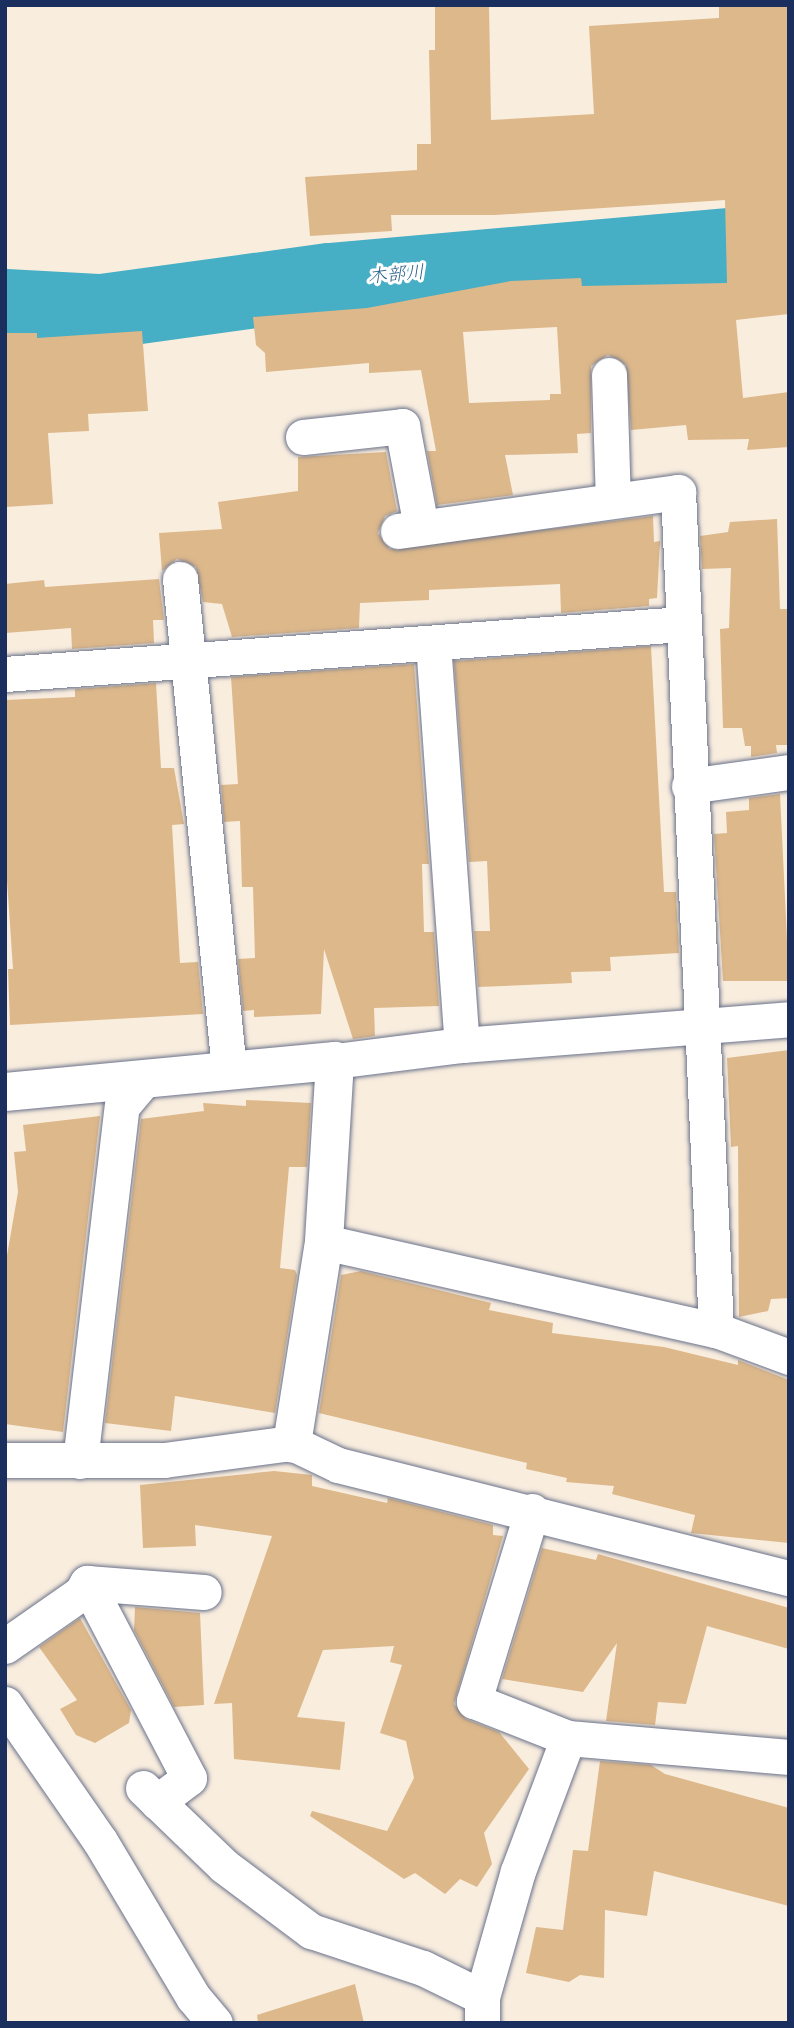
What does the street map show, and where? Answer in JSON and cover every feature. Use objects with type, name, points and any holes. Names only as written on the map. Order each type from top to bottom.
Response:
[{"type":"street","points":[[609,375],[613,500]]},
{"type":"street","points":[[303,437],[402,426],[410,529],[678,492],[689,786],[716,1330]]},
{"type":"street","points":[[180,579],[229,1071]]},
{"type":"street","points":[[5,674],[682,624]]},
{"type":"street","points":[[433,643],[462,1045]]},
{"type":"street","points":[[689,786],[789,772]]},
{"type":"street","points":[[5,1092],[335,1061],[462,1045],[789,1019]]},
{"type":"street","points":[[292,1443],[324,1242],[335,1061]]},
{"type":"street","points":[[80,1461],[122,1106],[144,1080]]},
{"type":"street","points":[[324,1242],[716,1330],[789,1357]]},
{"type":"street","points":[[5,1460],[164,1460],[292,1443],[338,1465],[532,1511],[789,1578]]},
{"type":"street","points":[[532,1511],[474,1701],[568,1738],[789,1757]]},
{"type":"street","points":[[88,1583],[189,1778],[150,1795],[224,1866],[311,1931],[423,1968],[482,2010],[518,1871],[568,1738]]},
{"type":"street","points":[[88,1583],[204,1592]]},
{"type":"street","points":[[5,1646],[82,1593],[88,1583]]},
{"type":"street","points":[[5,1704],[100,1841],[193,1997],[215,2023]]},
{"type":"building","points":[[435,5],[489,5],[491,120],[594,114],[589,26],[719,18],[719,5],[789,5],[789,314],[736,320],[743,398],[789,392],[789,447],[747,450],[749,439],[688,440],[686,425],[631,430],[626,365],[608,355],[591,366],[591,433],[577,434],[578,453],[505,455],[513,495],[437,505],[427,451],[436,451],[421,370],[369,373],[369,363],[266,372],[265,353],[256,345],[253,317],[367,308],[511,281],[581,278],[582,286],[727,283],[725,200],[495,215],[391,215],[392,231],[310,236],[305,177],[417,170],[417,144],[431,144],[429,50],[435,50]],"holes":[[[557,327],[561,394],[550,394],[550,400],[469,403],[463,332]]]},
{"type":"building","points":[[142,331],[148,411],[88,414],[89,431],[48,433],[53,504],[5,507],[5,333],[37,333],[37,338]]},
{"type":"building","points":[[386,452],[397,511],[385,516],[378,533],[390,549],[653,516],[654,542],[660,541],[657,598],[649,599],[649,606],[561,613],[560,584],[429,590],[429,600],[360,603],[359,628],[232,637],[222,604],[203,602],[196,567],[177,559],[162,571],[159,533],[222,529],[218,502],[298,491],[298,457]]},
{"type":"building","points":[[777,519],[780,609],[789,609],[789,745],[776,745],[777,753],[751,757],[751,746],[745,746],[742,728],[723,728],[720,629],[729,628],[731,568],[702,569],[700,536],[728,532],[730,522]]},
{"type":"building","points":[[159,579],[164,620],[153,620],[154,643],[72,649],[71,628],[5,633],[5,584],[44,580],[45,587]]},
{"type":"building","points":[[651,646],[664,892],[676,892],[679,953],[610,957],[611,971],[571,972],[572,983],[478,987],[474,931],[490,931],[487,861],[469,862],[454,661]]},
{"type":"building","points":[[414,664],[429,864],[422,864],[424,932],[434,932],[439,1006],[374,1008],[375,1036],[353,1039],[324,949],[321,1014],[254,1017],[254,1010],[243,1011],[238,959],[255,958],[253,887],[242,887],[240,821],[224,822],[221,785],[238,784],[231,677]]},
{"type":"building","points":[[156,683],[161,768],[174,768],[184,824],[172,825],[180,963],[198,962],[203,1014],[10,1025],[8,969],[13,969],[5,851],[5,700],[75,697],[75,689]]},
{"type":"building","points":[[780,794],[789,981],[723,981],[714,834],[727,833],[726,812],[749,810],[749,798]]},
{"type":"building","points":[[789,1050],[789,1298],[771,1299],[768,1311],[739,1317],[738,1146],[731,1147],[727,1058]]},
{"type":"building","points":[[246,1100],[311,1103],[307,1167],[289,1167],[280,1268],[295,1270],[297,1275],[275,1413],[175,1396],[171,1431],[105,1423],[141,1119],[204,1111],[203,1103],[246,1106]]},
{"type":"building","points":[[100,1116],[63,1432],[5,1424],[5,1267],[18,1192],[14,1152],[26,1151],[23,1125]]},
{"type":"building","points":[[361,1271],[491,1303],[489,1310],[553,1323],[552,1333],[664,1347],[738,1365],[738,1360],[789,1380],[789,1543],[691,1533],[695,1515],[612,1494],[614,1486],[566,1482],[567,1478],[526,1469],[527,1463],[319,1413],[341,1275]]},
{"type":"building","points":[[274,1471],[312,1475],[312,1486],[387,1503],[388,1498],[493,1525],[493,1535],[503,1536],[454,1704],[466,1719],[499,1732],[529,1769],[484,1833],[492,1864],[477,1887],[460,1879],[445,1894],[415,1873],[404,1879],[310,1816],[312,1811],[387,1831],[414,1778],[406,1741],[380,1733],[402,1665],[390,1662],[394,1646],[323,1650],[297,1717],[345,1722],[340,1770],[234,1759],[232,1703],[214,1704],[272,1536],[195,1525],[196,1546],[143,1548],[140,1485]]},
{"type":"building","points":[[542,1548],[596,1560],[598,1554],[789,1608],[789,1649],[707,1626],[686,1704],[658,1702],[655,1725],[606,1721],[617,1643],[583,1692],[502,1679]]},
{"type":"building","points":[[135,1607],[200,1613],[204,1705],[174,1707],[134,1630]]},
{"type":"building","points":[[80,1618],[131,1710],[129,1723],[95,1743],[76,1735],[60,1709],[77,1700],[39,1647]]},
{"type":"building","points":[[600,1761],[651,1765],[665,1774],[789,1808],[789,1906],[654,1871],[647,1916],[605,1910],[604,1978],[580,1975],[569,1982],[526,1973],[536,1927],[563,1930],[573,1850],[588,1851]]},
{"type":"building","points":[[355,1984],[364,2023],[258,2023],[257,2015]]},
{"type":"waterway","name":"木部川","points":[[5,306],[102,311],[329,280],[789,240]]}]
